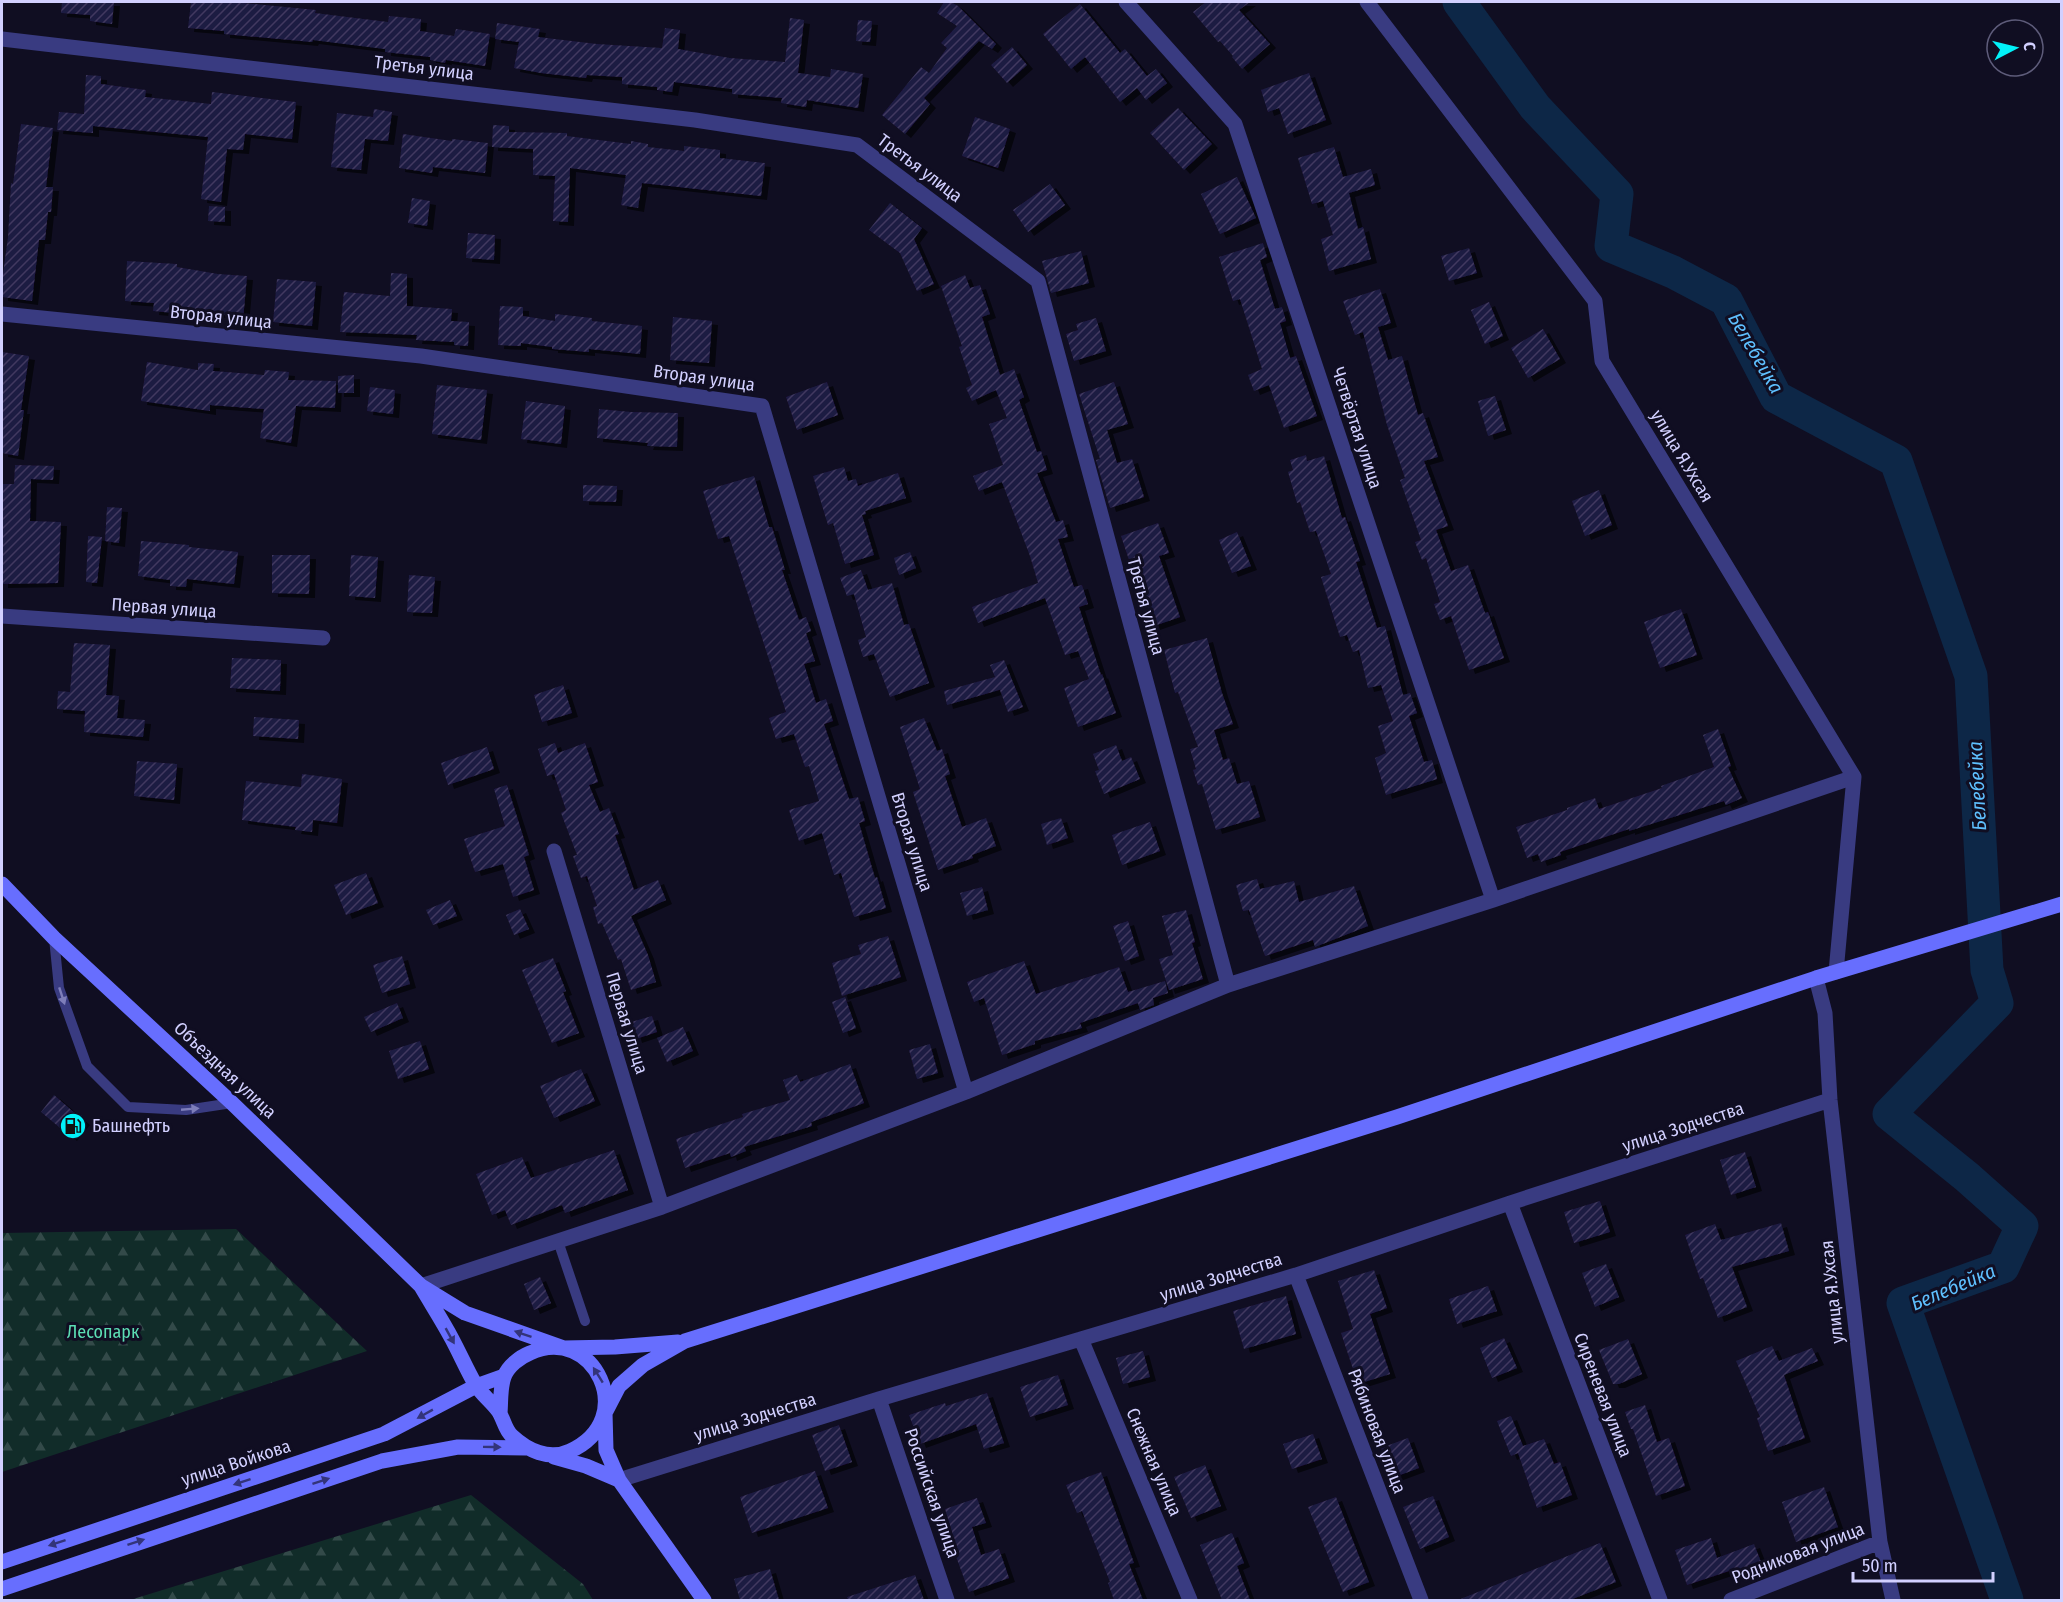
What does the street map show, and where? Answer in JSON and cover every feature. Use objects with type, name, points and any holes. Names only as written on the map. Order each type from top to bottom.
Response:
[{"type":"main road","name":"Объездная улица","points":[[2,884],[54,938],[232,1103],[421,1286]]},
{"type":"main road","points":[[547,1455],[566,1453],[584,1445],[597,1431],[619,1386],[643,1365],[685,1341],[1397,1117],[1816,978],[2061,904]]},
{"type":"main road","points":[[421,1286],[465,1313],[564,1348],[589,1361],[604,1385],[606,1450],[619,1480],[704,1600]]},
{"type":"main road","points":[[421,1286],[476,1386],[500,1413],[509,1433],[526,1448]]},
{"type":"main road","points":[[500,1413],[504,1376],[519,1358],[541,1348],[615,1347],[685,1341]]},
{"type":"main road","name":"улица Войкова","points":[[2,1562],[384,1434],[476,1386],[504,1376]]},
{"type":"main road","points":[[2,1589],[382,1461],[458,1447],[526,1448],[586,1466],[619,1480]]},
{"type":"street","name":"Четвёртая улица","points":[[1126,2],[1235,124],[1493,900]]},
{"type":"street","name":"улица Я.Ухсая","points":[[1367,2],[1595,301],[1602,362],[1854,777]]},
{"type":"street","name":"Третья улица","points":[[2,39],[695,120],[858,145],[1038,281],[1228,985]]},
{"type":"street","name":"Вторая улица","points":[[2,314],[421,356],[762,406],[966,1092]]},
{"type":"street","name":"Первая улица","points":[[2,616],[323,638]]},
{"type":"street","points":[[421,1286],[662,1208],[966,1092],[1228,985],[1493,900],[1854,777],[1836,972]]},
{"type":"street","name":"Первая улица","points":[[554,851],[662,1208]]},
{"type":"street","name":"улица Я.Ухсая","points":[[1816,978],[1826,1013],[1830,1100],[1880,1542],[1893,1600]]},
{"type":"street","name":"улица Зодчества","points":[[619,1480],[879,1399],[1296,1275],[1830,1100]]},
{"type":"street","name":"Сиреневая улица","points":[[1510,1203],[1660,1600]]},
{"type":"street","name":"Рябиновая улица","points":[[1296,1275],[1421,1600]]},
{"type":"street","name":"Снежная улица","points":[[1081,1339],[1190,1600]]},
{"type":"street","name":"Российская улица","points":[[879,1399],[947,1600]]},
{"type":"street","name":"Родниковая улица","points":[[1731,1600],[1880,1542]]},
{"type":"lane","points":[[54,938],[59,988],[87,1066],[128,1107],[186,1110],[232,1103]]},
{"type":"lane","points":[[558,1241],[585,1321]]},
{"type":"green space","name":"Лесопарк","points":[[236,1229],[367,1351],[2,1472],[2,1233]]},
{"type":"green space","points":[[471,1495],[583,1584],[593,1600],[130,1600]]},
{"type":"building","points":[[62,2],[114,2],[112,24],[90,21],[90,15],[61,13]]},
{"type":"building","points":[[191,2],[234,2],[316,10],[315,13],[388,22],[389,16],[421,19],[420,31],[454,36],[456,29],[490,34],[485,66],[446,60],[445,63],[430,60],[430,57],[385,52],[385,49],[313,40],[312,42],[224,34],[224,31],[188,28]]},
{"type":"building","points":[[944,2],[951,2],[958,6],[996,44],[992,49],[979,41],[924,98],[930,104],[905,134],[882,115],[921,67],[929,73],[947,48],[941,43],[957,26],[937,13]]},
{"type":"building","points":[[1206,2],[1250,2],[1239,10],[1270,44],[1242,69],[1193,12]]},
{"type":"building","points":[[1080,4],[1120,53],[1125,49],[1147,76],[1156,69],[1167,83],[1146,100],[1137,88],[1120,102],[1085,57],[1071,69],[1043,34]]},
{"type":"building","points":[[790,18],[804,20],[798,73],[830,77],[831,69],[863,74],[858,108],[807,100],[806,107],[781,103],[782,98],[732,94],[732,89],[674,82],[672,92],[657,90],[657,87],[622,84],[622,77],[587,75],[586,78],[514,68],[519,42],[495,39],[497,23],[540,29],[538,37],[662,48],[665,28],[680,30],[678,49],[730,58],[785,62]]},
{"type":"building","points":[[858,20],[872,21],[870,42],[856,41]]},
{"type":"building","points":[[1012,47],[1027,65],[1007,83],[991,65]]},
{"type":"building","points":[[1309,73],[1326,120],[1288,134],[1279,108],[1268,112],[1261,90]]},
{"type":"building","points":[[86,75],[101,76],[101,84],[146,90],[145,97],[211,104],[212,92],[296,102],[292,139],[245,134],[243,150],[227,149],[221,202],[201,199],[208,137],[93,126],[93,133],[57,130],[59,112],[84,114]]},
{"type":"building","points":[[1178,108],[1212,144],[1184,170],[1150,133]]},
{"type":"building","points":[[374,109],[392,112],[388,141],[365,139],[361,170],[331,167],[337,113],[373,117]]},
{"type":"building","points":[[975,117],[1010,129],[998,168],[962,156]]},
{"type":"building","points":[[21,124],[53,128],[46,187],[53,187],[51,212],[48,212],[45,240],[39,240],[32,301],[2,297],[11,183],[13,184]]},
{"type":"building","points":[[493,125],[509,126],[509,132],[567,133],[567,136],[631,144],[631,141],[648,144],[648,147],[684,151],[684,146],[720,150],[720,158],[765,163],[761,196],[642,183],[638,208],[621,205],[626,175],[570,168],[568,222],[553,221],[555,176],[533,175],[533,149],[492,147]]},
{"type":"building","points":[[403,134],[452,141],[452,139],[488,143],[485,173],[433,167],[432,173],[399,168]]},
{"type":"building","points":[[1334,147],[1343,177],[1371,169],[1375,185],[1349,193],[1358,229],[1363,227],[1371,259],[1329,271],[1321,239],[1333,235],[1323,201],[1312,204],[1298,158]]},
{"type":"building","points":[[1237,177],[1256,218],[1220,234],[1201,194]]},
{"type":"building","points":[[1050,184],[1065,205],[1028,232],[1013,210]]},
{"type":"building","points":[[412,198],[430,201],[427,226],[408,223]]},
{"type":"building","points":[[890,203],[922,228],[914,239],[934,284],[917,291],[900,253],[869,230]]},
{"type":"building","points":[[209,206],[225,207],[225,222],[208,221]]},
{"type":"building","points":[[468,233],[495,235],[494,260],[466,258]]},
{"type":"building","points":[[1263,243],[1267,257],[1260,260],[1275,309],[1282,307],[1286,321],[1280,323],[1290,358],[1296,356],[1317,416],[1284,428],[1269,385],[1254,391],[1248,375],[1262,369],[1240,299],[1233,301],[1219,257]]},
{"type":"building","points":[[1469,248],[1477,273],[1449,281],[1441,256]]},
{"type":"building","points":[[1081,251],[1089,283],[1051,293],[1042,261]]},
{"type":"building","points":[[127,261],[177,264],[177,267],[247,276],[243,321],[226,320],[227,315],[174,308],[174,313],[153,311],[154,303],[125,301]]},
{"type":"building","points":[[391,273],[407,274],[407,306],[452,309],[451,321],[469,322],[468,346],[454,345],[454,342],[416,340],[417,335],[340,332],[344,292],[390,296]]},
{"type":"building","points":[[965,275],[970,288],[980,285],[990,314],[982,317],[1000,375],[1014,369],[1024,397],[1019,400],[1037,452],[1041,451],[1047,470],[1037,473],[1056,522],[1063,520],[1068,537],[1058,539],[1074,587],[1082,585],[1088,604],[1079,607],[1116,713],[1078,727],[1064,688],[1089,679],[1078,651],[1065,655],[1045,598],[978,623],[972,607],[1038,583],[1002,482],[979,491],[973,476],[1003,465],[989,424],[1007,418],[996,390],[972,401],[966,388],[972,385],[959,347],[962,346],[941,286]]},
{"type":"building","points":[[277,279],[316,282],[312,326],[273,322]]},
{"type":"building","points":[[1380,289],[1391,323],[1378,327],[1388,360],[1402,356],[1418,415],[1423,413],[1438,457],[1424,461],[1448,526],[1436,530],[1451,571],[1468,565],[1504,658],[1469,670],[1451,616],[1440,620],[1434,604],[1440,602],[1426,558],[1422,560],[1415,542],[1421,540],[1400,480],[1405,478],[1387,425],[1363,332],[1355,335],[1343,301]]},
{"type":"building","points":[[1489,302],[1503,336],[1485,344],[1471,310]]},
{"type":"building","points":[[500,306],[523,307],[523,316],[555,321],[555,314],[592,318],[592,321],[642,326],[640,354],[589,349],[589,352],[552,349],[552,347],[521,343],[521,346],[498,345]]},
{"type":"building","points":[[673,317],[712,321],[709,363],[670,360]]},
{"type":"building","points":[[1096,318],[1106,351],[1074,361],[1066,334],[1078,330],[1076,324]]},
{"type":"building","points":[[1543,329],[1560,359],[1528,378],[1511,348]]},
{"type":"building","points":[[2,352],[29,356],[21,410],[24,410],[18,456],[2,453]]},
{"type":"building","points":[[147,362],[198,370],[198,363],[214,364],[213,371],[264,375],[265,370],[289,372],[288,380],[336,381],[335,408],[296,406],[291,443],[260,438],[264,409],[210,405],[210,411],[141,401]]},
{"type":"building","points":[[354,375],[354,393],[338,393],[338,376]]},
{"type":"building","points":[[827,382],[838,415],[797,430],[786,397]]},
{"type":"building","points":[[1114,382],[1128,424],[1107,430],[1117,463],[1132,459],[1144,497],[1110,508],[1096,460],[1100,459],[1079,394]]},
{"type":"building","points":[[437,385],[487,390],[481,440],[432,434]]},
{"type":"building","points":[[370,387],[395,390],[393,414],[367,411]]},
{"type":"building","points":[[1495,396],[1506,430],[1488,436],[1478,401]]},
{"type":"building","points":[[526,401],[565,406],[561,444],[521,439]]},
{"type":"building","points":[[599,409],[678,413],[677,447],[647,446],[648,443],[597,438]]},
{"type":"building","points":[[1306,455],[1307,461],[1324,456],[1342,518],[1345,517],[1360,561],[1356,562],[1377,628],[1385,626],[1403,695],[1410,693],[1417,713],[1409,716],[1424,762],[1432,760],[1437,779],[1386,795],[1375,758],[1386,753],[1378,726],[1393,721],[1381,685],[1368,688],[1359,650],[1353,652],[1347,635],[1340,637],[1321,577],[1331,574],[1316,531],[1310,532],[1300,502],[1297,503],[1288,472],[1293,470],[1290,460]]},
{"type":"building","points":[[15,465],[54,466],[53,480],[31,479],[30,521],[61,522],[58,583],[2,584],[2,484],[14,484]]},
{"type":"building","points":[[844,467],[848,481],[856,479],[858,486],[898,473],[906,498],[865,511],[866,514],[862,515],[874,555],[845,564],[833,523],[828,525],[813,476]]},
{"type":"building","points":[[754,476],[769,527],[772,527],[785,570],[782,570],[799,620],[806,617],[811,631],[806,633],[815,661],[804,664],[816,703],[826,699],[833,721],[824,724],[849,799],[858,797],[865,821],[859,823],[886,908],[854,917],[841,873],[834,875],[822,833],[799,841],[789,810],[819,801],[809,766],[805,767],[794,734],[776,739],[769,718],[786,712],[729,536],[718,539],[703,491]]},
{"type":"building","points":[[583,485],[617,486],[616,502],[583,501]]},
{"type":"building","points":[[1599,490],[1612,525],[1585,536],[1572,501]]},
{"type":"building","points":[[107,507],[122,508],[119,543],[105,541]]},
{"type":"building","points":[[1158,523],[1169,553],[1159,556],[1180,617],[1154,626],[1134,565],[1131,566],[1121,536]]},
{"type":"building","points":[[1237,532],[1251,566],[1232,573],[1219,540]]},
{"type":"building","points":[[88,536],[102,537],[97,583],[86,582]]},
{"type":"building","points":[[141,541],[238,552],[234,584],[187,579],[186,587],[170,586],[170,580],[138,576]]},
{"type":"building","points":[[910,552],[916,568],[899,575],[894,558]]},
{"type":"building","points":[[272,555],[310,555],[309,594],[272,593]]},
{"type":"building","points":[[351,555],[378,557],[375,598],[349,596]]},
{"type":"building","points":[[861,570],[868,590],[892,583],[904,625],[909,624],[929,683],[890,697],[874,654],[863,657],[858,640],[866,637],[854,594],[847,596],[840,578]]},
{"type":"building","points":[[409,575],[435,577],[432,613],[407,612]]},
{"type":"building","points":[[1681,609],[1697,655],[1660,668],[1644,622]]},
{"type":"building","points":[[1207,638],[1233,724],[1214,730],[1223,760],[1229,758],[1237,784],[1249,781],[1260,817],[1216,830],[1202,784],[1198,785],[1193,770],[1196,769],[1190,749],[1198,747],[1178,692],[1175,693],[1164,650]]},
{"type":"building","points":[[74,643],[110,645],[106,695],[119,696],[117,718],[145,720],[143,737],[84,732],[85,711],[57,709],[58,691],[70,692]]},
{"type":"building","points":[[232,658],[281,660],[280,691],[230,688]]},
{"type":"building","points":[[1004,660],[1023,707],[1008,712],[1000,690],[1006,688],[947,705],[944,691],[995,677],[990,665]]},
{"type":"building","points":[[563,685],[572,713],[542,722],[534,695]]},
{"type":"building","points":[[254,717],[299,720],[298,739],[253,736]]},
{"type":"building","points":[[924,718],[937,751],[942,749],[950,774],[945,776],[962,827],[986,818],[996,846],[972,855],[973,858],[938,870],[913,792],[920,789],[900,727]]},
{"type":"building","points":[[1718,729],[1731,766],[1728,767],[1742,798],[1726,805],[1724,801],[1629,831],[1629,829],[1560,852],[1561,855],[1541,862],[1538,854],[1527,858],[1516,827],[1595,798],[1599,809],[1662,788],[1661,786],[1714,767],[1703,735]]},
{"type":"building","points":[[555,743],[558,753],[585,743],[598,782],[589,785],[600,812],[609,808],[619,834],[615,835],[634,890],[658,880],[666,900],[631,916],[648,955],[656,982],[631,990],[621,959],[618,960],[602,923],[598,924],[593,907],[597,906],[587,876],[581,878],[573,856],[577,855],[561,813],[566,810],[554,774],[547,776],[538,749]]},
{"type":"building","points":[[1116,745],[1122,761],[1131,757],[1140,779],[1104,794],[1095,771],[1099,770],[1093,754]]},
{"type":"building","points":[[487,747],[494,769],[448,785],[441,763]]},
{"type":"building","points":[[137,761],[177,764],[174,800],[134,796]]},
{"type":"building","points":[[302,774],[342,779],[337,823],[313,820],[312,832],[295,830],[296,827],[242,820],[246,781],[301,787]]},
{"type":"building","points":[[507,785],[529,855],[524,857],[534,890],[513,897],[503,864],[475,872],[464,839],[505,826],[494,789]]},
{"type":"building","points":[[1061,818],[1068,838],[1047,845],[1041,824]]},
{"type":"building","points":[[1150,822],[1160,851],[1122,865],[1112,835]]},
{"type":"building","points":[[366,873],[378,903],[346,915],[334,885]]},
{"type":"building","points":[[1257,879],[1260,889],[1294,881],[1299,902],[1354,886],[1368,926],[1315,947],[1313,940],[1265,956],[1249,910],[1243,911],[1236,885]]},
{"type":"building","points":[[982,887],[988,910],[967,916],[960,893]]},
{"type":"building","points":[[450,900],[457,916],[433,925],[426,910]]},
{"type":"building","points":[[520,909],[529,929],[514,935],[506,915]]},
{"type":"building","points":[[1186,910],[1195,942],[1192,943],[1203,979],[1169,990],[1159,959],[1173,955],[1162,916]]},
{"type":"building","points":[[1128,921],[1139,956],[1125,961],[1113,926]]},
{"type":"building","points":[[888,936],[901,977],[842,996],[832,963],[861,954],[858,945]]},
{"type":"building","points":[[402,956],[410,984],[382,993],[373,965]]},
{"type":"building","points":[[553,958],[579,1033],[552,1043],[522,970]]},
{"type":"building","points":[[1024,961],[1036,994],[1119,967],[1128,992],[1165,981],[1168,993],[1153,998],[1154,1005],[1140,1010],[1138,1003],[1080,1023],[1082,1028],[1035,1041],[1035,1044],[1002,1055],[984,998],[974,1002],[967,982]]},
{"type":"building","points":[[845,997],[856,1028],[843,1033],[832,1002]]},
{"type":"building","points":[[397,1003],[403,1018],[371,1032],[364,1017]]},
{"type":"building","points":[[652,1016],[657,1032],[636,1039],[631,1022]]},
{"type":"building","points":[[683,1027],[693,1051],[667,1062],[657,1038]]},
{"type":"building","points":[[420,1041],[429,1069],[398,1079],[389,1051]]},
{"type":"building","points":[[930,1044],[938,1073],[917,1079],[909,1050]]},
{"type":"building","points":[[850,1064],[864,1103],[811,1122],[812,1126],[744,1147],[746,1151],[731,1157],[730,1153],[685,1168],[676,1139],[743,1117],[742,1114],[790,1100],[783,1080],[797,1075],[800,1082]]},
{"type":"building","points":[[581,1069],[595,1101],[554,1118],[540,1086]]},
{"type":"building","points":[[54,1095],[84,1121],[71,1137],[41,1112]]},
{"type":"building","points":[[614,1150],[628,1190],[565,1213],[562,1205],[511,1225],[505,1210],[492,1215],[476,1174],[522,1157],[531,1178]]},
{"type":"building","points":[[1745,1152],[1756,1187],[1731,1195],[1720,1160]]},
{"type":"building","points":[[1600,1201],[1610,1232],[1574,1243],[1564,1212]]},
{"type":"building","points":[[1781,1223],[1789,1251],[1732,1267],[1747,1307],[1718,1318],[1703,1278],[1700,1279],[1685,1235],[1715,1224],[1721,1240]]},
{"type":"building","points":[[1606,1264],[1619,1297],[1595,1307],[1582,1273]]},
{"type":"building","points":[[1374,1270],[1387,1308],[1370,1314],[1390,1374],[1358,1384],[1341,1333],[1353,1329],[1338,1281]]},
{"type":"building","points":[[540,1277],[551,1303],[534,1310],[524,1284]]},
{"type":"building","points":[[1488,1286],[1497,1311],[1457,1324],[1449,1299]]},
{"type":"building","points":[[1286,1296],[1296,1334],[1244,1349],[1233,1311]]},
{"type":"building","points":[[1504,1338],[1517,1368],[1492,1378],[1480,1348]]},
{"type":"building","points":[[1628,1339],[1642,1374],[1619,1384],[1613,1384],[1599,1350]]},
{"type":"building","points":[[1772,1346],[1779,1361],[1812,1348],[1818,1361],[1784,1375],[1805,1438],[1768,1451],[1757,1418],[1760,1417],[1736,1361]]},
{"type":"building","points":[[1143,1351],[1150,1377],[1123,1384],[1116,1358]]},
{"type":"building","points":[[1058,1375],[1068,1405],[1030,1417],[1020,1387]]},
{"type":"building","points":[[987,1393],[1004,1443],[984,1449],[976,1424],[920,1444],[909,1415]]},
{"type":"building","points":[[1645,1405],[1657,1442],[1669,1438],[1685,1486],[1656,1496],[1625,1412]]},
{"type":"building","points":[[1511,1416],[1523,1446],[1544,1439],[1554,1464],[1560,1462],[1572,1495],[1537,1508],[1518,1453],[1511,1456],[1497,1421]]},
{"type":"building","points":[[839,1425],[852,1462],[825,1471],[812,1435]]},
{"type":"building","points":[[1313,1434],[1322,1459],[1292,1469],[1283,1444]]},
{"type":"building","points":[[1408,1438],[1419,1468],[1392,1478],[1381,1448]]},
{"type":"building","points":[[1205,1465],[1221,1506],[1191,1518],[1174,1477]]},
{"type":"building","points":[[815,1471],[828,1508],[752,1533],[740,1497]]},
{"type":"building","points":[[1101,1472],[1134,1563],[1129,1564],[1143,1600],[1114,1600],[1108,1583],[1110,1582],[1082,1511],[1077,1513],[1066,1485]]},
{"type":"building","points":[[1824,1487],[1838,1527],[1796,1542],[1782,1502]]},
{"type":"building","points":[[1433,1496],[1449,1537],[1420,1549],[1403,1507]]},
{"type":"building","points":[[1336,1497],[1369,1582],[1343,1592],[1308,1507]]},
{"type":"building","points":[[977,1498],[986,1523],[972,1527],[981,1555],[999,1549],[1009,1578],[969,1592],[954,1551],[950,1553],[943,1532],[951,1529],[945,1509]]},
{"type":"building","points":[[1232,1533],[1244,1563],[1237,1566],[1250,1600],[1222,1600],[1200,1545]]},
{"type":"building","points":[[1711,1538],[1717,1558],[1754,1544],[1761,1562],[1734,1573],[1732,1570],[1687,1585],[1675,1550]]},
{"type":"building","points":[[1600,1543],[1616,1582],[1570,1600],[1458,1600]]},
{"type":"building","points":[[770,1569],[779,1600],[740,1600],[734,1579]]},
{"type":"building","points":[[915,1575],[924,1600],[848,1600],[847,1597]]},
{"type":"waterway","name":"Белебейка","points":[[1459,2],[1535,107],[1617,194],[1611,246],[1673,272],[1726,300],[1776,397],[1896,461],[1971,676],[1987,970],[1997,1003],[1889,1114],[1967,1177],[2022,1226],[2003,1267],[1903,1303],[2007,1600]]},
{"type":"place","name":"Башнефть","points":[[73,1126]]}]
